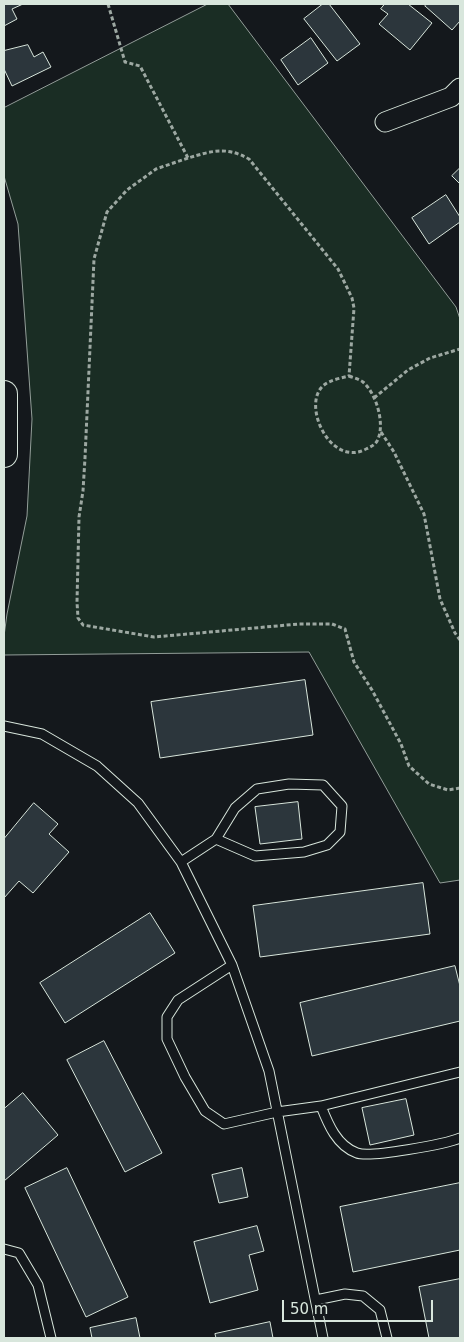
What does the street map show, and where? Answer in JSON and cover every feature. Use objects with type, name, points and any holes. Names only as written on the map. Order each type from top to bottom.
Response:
[{"type":"main road","points":[[4,394],[4,454]]},
{"type":"street","points":[[384,122],[451,97],[460,88]]},
{"type":"lane","points":[[5,729],[42,734],[97,766],[138,803],[181,862],[232,965],[269,1071],[323,1338]]},
{"type":"lane","points":[[181,862],[216,839],[235,808],[256,789],[289,784],[322,785],[342,806],[340,832],[327,845],[304,852],[255,856],[216,839]]},
{"type":"lane","points":[[232,965],[178,1000],[167,1018],[167,1040],[185,1078],[204,1111],[224,1124],[277,1112],[321,1106],[460,1072]]},
{"type":"lane","points":[[321,1106],[328,1123],[339,1141],[358,1154],[406,1151],[460,1138]]},
{"type":"lane","points":[[4,1249],[19,1253],[38,1285],[51,1338]]},
{"type":"lane","points":[[316,1300],[345,1294],[363,1296],[380,1310],[387,1338]]},
{"type":"path","points":[[108,4],[125,62],[140,66],[188,158]]},
{"type":"path","points":[[349,376],[354,308],[352,298],[338,269],[249,159],[236,152],[215,150],[156,169],[127,190],[107,212],[94,259],[86,458],[79,516],[76,602],[78,618],[83,625],[154,637],[299,624],[332,624],[345,629],[354,662],[372,690],[400,744],[409,766],[429,784],[448,790],[460,788]]},
{"type":"path","points":[[374,398],[408,370],[430,358],[460,349]]},
{"type":"path","points":[[349,376],[364,383],[374,398],[382,423],[381,432],[376,444],[361,451],[348,453],[329,441],[320,427],[316,404],[320,389],[325,384],[349,376]]},
{"type":"path","points":[[381,432],[394,452],[424,514],[440,599],[460,640]]},
{"type":"green space","points":[[208,4],[228,4],[456,307],[460,319],[460,880],[440,883],[309,652],[4,655],[7,614],[27,516],[32,419],[18,224],[4,176],[4,108]]},
{"type":"building","points":[[4,4],[23,4],[12,9],[17,19],[4,26]]},
{"type":"building","points":[[323,4],[329,4],[360,44],[337,61],[304,19]]},
{"type":"building","points":[[385,4],[408,4],[432,23],[410,50],[379,24],[388,14],[381,9]]},
{"type":"building","points":[[427,4],[460,4],[460,21],[452,30],[425,6]]},
{"type":"building","points":[[311,38],[328,63],[298,85],[281,60]]},
{"type":"building","points":[[28,45],[34,57],[43,52],[51,67],[12,86],[4,69],[4,51]]},
{"type":"building","points":[[460,168],[460,184],[452,176]]},
{"type":"building","points":[[446,195],[460,217],[460,222],[429,244],[412,218]]},
{"type":"building","points":[[305,680],[313,735],[160,758],[151,702]]},
{"type":"building","points":[[298,802],[302,839],[260,844],[255,807]]},
{"type":"building","points":[[34,803],[58,824],[49,834],[69,852],[33,893],[19,881],[4,898],[4,839]]},
{"type":"building","points":[[423,883],[430,934],[260,957],[253,906]]},
{"type":"building","points":[[150,913],[175,953],[65,1023],[40,983]]},
{"type":"building","points":[[455,966],[460,986],[460,1021],[312,1056],[300,1003]]},
{"type":"building","points":[[104,1041],[162,1153],[125,1172],[67,1060]]},
{"type":"building","points":[[23,1093],[58,1135],[4,1181],[4,1109]]},
{"type":"building","points":[[406,1099],[414,1135],[370,1145],[362,1108]]},
{"type":"building","points":[[67,1168],[128,1297],[86,1317],[25,1188]]},
{"type":"building","points":[[242,1168],[248,1197],[219,1203],[212,1175]]},
{"type":"building","points":[[460,1183],[460,1250],[353,1272],[340,1207]]},
{"type":"building","points":[[257,1226],[264,1251],[249,1255],[258,1290],[210,1303],[194,1242]]},
{"type":"building","points":[[460,1279],[460,1338],[429,1338],[419,1287]]},
{"type":"building","points":[[136,1318],[140,1338],[92,1338],[90,1328]]},
{"type":"building","points":[[270,1322],[273,1338],[216,1338],[215,1334]]}]
